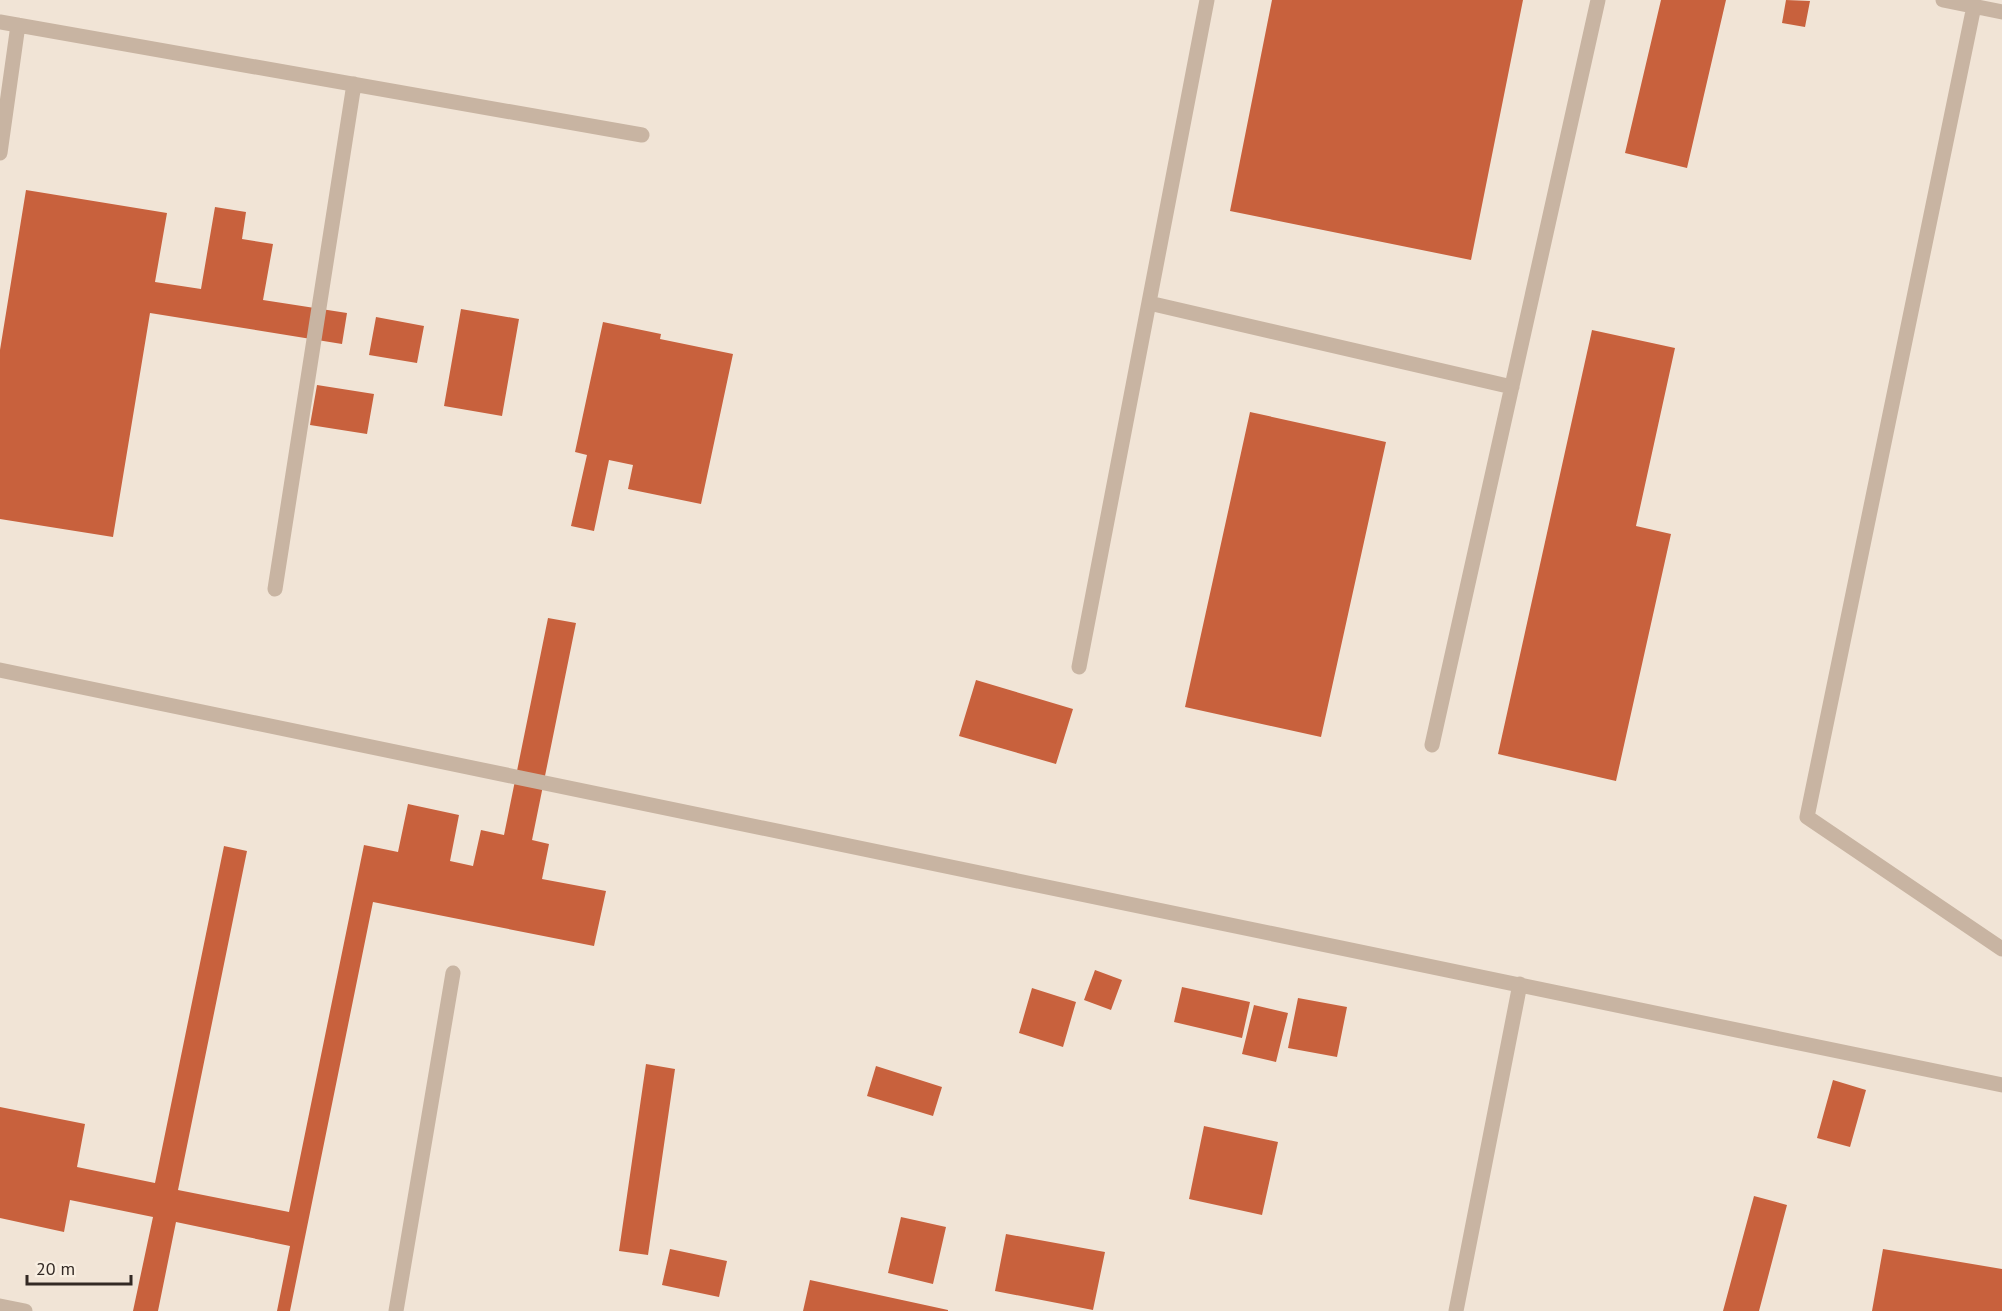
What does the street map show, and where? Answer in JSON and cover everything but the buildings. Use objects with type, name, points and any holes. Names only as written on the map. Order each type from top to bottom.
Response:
[{"type":"lane","points":[[1079,667],[1207,0]]},
{"type":"lane","points":[[1432,745],[1598,0]]},
{"type":"lane","points":[[1943,0],[2002,12]]},
{"type":"lane","points":[[1974,6],[1807,817],[2002,949]]},
{"type":"lane","points":[[0,22],[642,135]]},
{"type":"lane","points":[[0,153],[18,25]]},
{"type":"lane","points":[[275,589],[354,84]]},
{"type":"lane","points":[[1149,303],[1512,387]]},
{"type":"lane","points":[[0,670],[2002,1085]]},
{"type":"lane","points":[[396,1311],[453,973]]},
{"type":"lane","points":[[1456,1311],[1520,984]]},
{"type":"lane","points":[[0,1306],[25,1311]]}]
